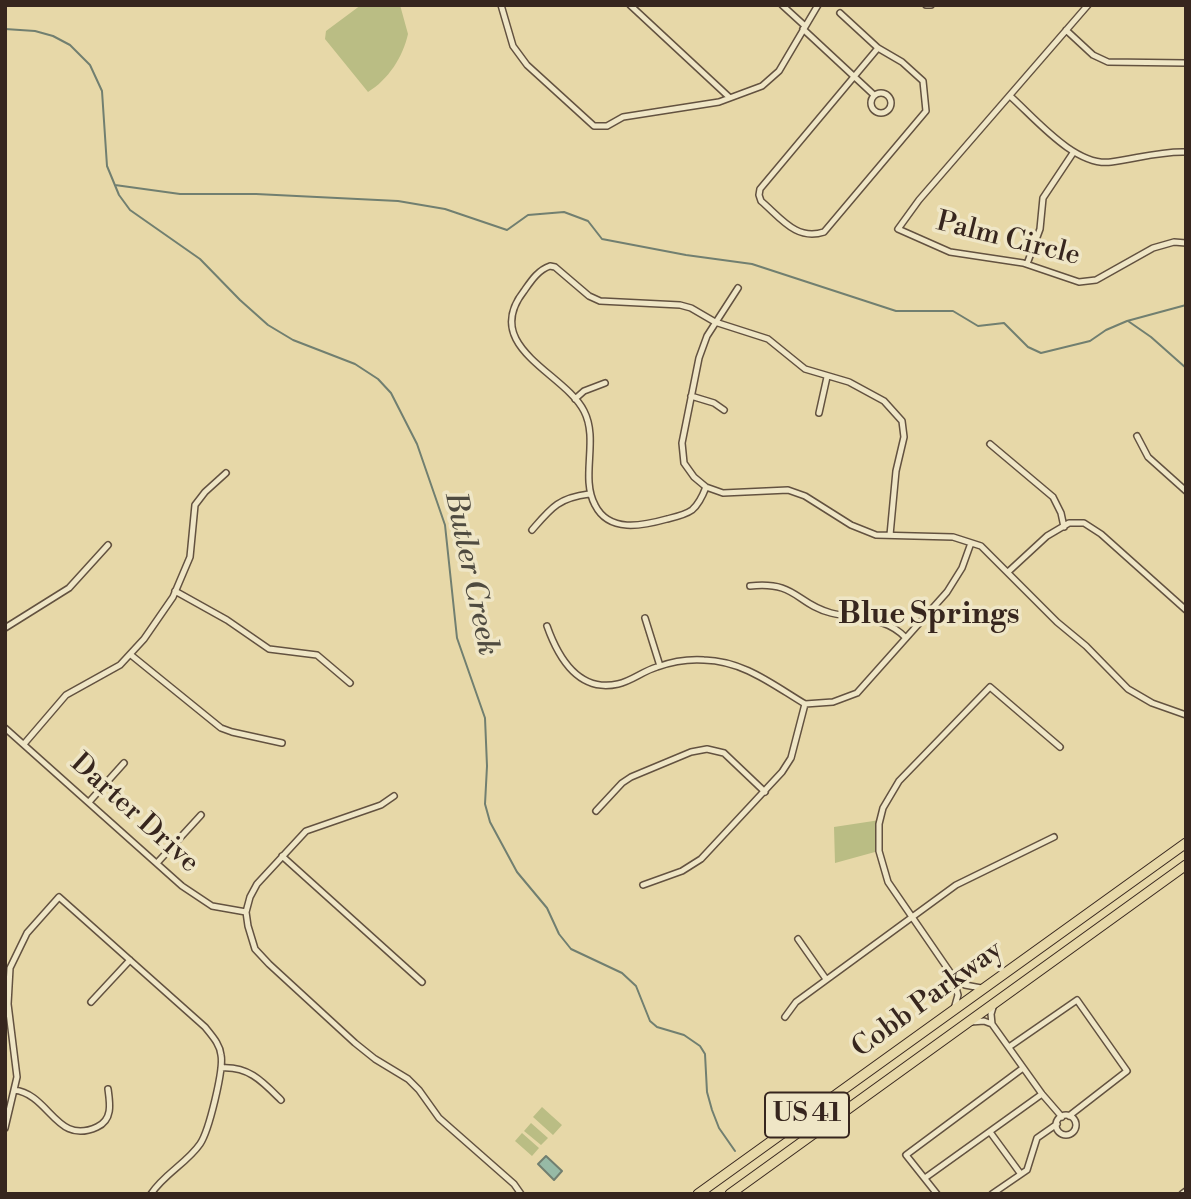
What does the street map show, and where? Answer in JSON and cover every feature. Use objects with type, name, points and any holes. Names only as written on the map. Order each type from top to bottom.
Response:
[{"type":"main road","name":"Cobb Parkway","points":[[698,1194],[1186,843]]},
{"type":"main road","name":"Cobb Parkway","points":[[730,1194],[1183,865]]},
{"type":"street","points":[[501,5],[513,46],[527,65],[594,126],[607,126],[623,117],[719,102],[762,86],[779,71],[818,5]]},
{"type":"street","points":[[630,5],[729,97]]},
{"type":"street","points":[[782,5],[874,95]]},
{"type":"street","points":[[1087,5],[1010,96],[1073,153],[1097,162],[1111,162],[1168,151],[1186,152]]},
{"type":"street","points":[[840,13],[878,48],[902,62],[923,81],[924,116],[824,232],[803,235],[761,201],[760,190],[878,48]]},
{"type":"street","points":[[1066,30],[1093,55],[1108,62],[1186,63]]},
{"type":"street","name":"Palm Circle","points":[[1010,96],[919,200],[898,229],[950,252],[1027,264],[1079,282],[1096,280],[1153,248],[1174,242],[1186,243]]},
{"type":"street","points":[[1027,264],[1040,229],[1043,198],[1073,153]]},
{"type":"street","points":[[706,487],[699,501],[687,512],[661,521],[632,526],[615,523],[604,517],[596,508],[589,494],[588,422],[585,412],[575,399],[527,355],[514,335],[513,317],[518,298],[546,267],[555,267],[589,296],[600,301],[680,304],[691,308],[715,323],[768,339],[805,369],[849,382],[884,401],[902,421],[904,437],[896,471],[890,535]]},
{"type":"street","points":[[738,288],[707,336],[699,358],[682,431],[682,453],[689,472],[706,487],[730,493],[788,490],[805,496],[852,525],[876,534],[953,537],[981,546],[1128,690],[1152,703],[1186,715]]},
{"type":"street","points":[[819,413],[827,377]]},
{"type":"street","points":[[575,399],[584,391],[604,383]]},
{"type":"street","points":[[691,396],[714,403],[724,410]]},
{"type":"street","points":[[1137,436],[1148,457],[1186,491]]},
{"type":"street","points":[[990,443],[1053,497],[1064,527]]},
{"type":"street","points":[[24,744],[66,695],[120,665],[131,655],[175,591],[190,556],[195,505],[226,473]]},
{"type":"street","points":[[532,530],[556,504],[566,498],[589,494]]},
{"type":"street","points":[[1008,572],[1047,536],[1069,523],[1084,523],[1101,534],[1186,610]]},
{"type":"street","points":[[547,626],[559,656],[584,680],[600,685],[616,685],[660,666],[681,661],[704,660],[723,662],[758,674],[805,704],[834,702],[857,693],[947,592],[962,568],[971,543]]},
{"type":"street","points":[[5,628],[69,588],[108,545]]},
{"type":"street","points":[[750,586],[776,585],[795,592],[828,612],[888,623],[906,638]]},
{"type":"street","points":[[175,591],[227,620],[269,649],[317,655],[349,683]]},
{"type":"street","points":[[645,618],[660,666]]},
{"type":"street","points":[[131,655],[221,728],[282,743]]},
{"type":"street","points":[[984,988],[965,985],[952,975],[888,882],[880,861],[877,842],[883,808],[898,781],[990,687],[1060,747]]},
{"type":"street","points":[[643,885],[682,871],[701,859],[765,792],[791,758],[805,704]]},
{"type":"street","name":"Darter Drive","points":[[5,728],[182,886],[212,906],[246,912]]},
{"type":"street","points":[[596,811],[631,777],[691,752],[708,749],[724,753],[765,792]]},
{"type":"street","points":[[89,802],[124,763]]},
{"type":"street","points":[[394,796],[381,805],[306,831],[282,856],[257,884],[246,912],[255,949],[355,1044],[408,1079],[439,1118],[514,1184],[521,1194]]},
{"type":"street","points":[[157,863],[201,815]]},
{"type":"street","points":[[785,1017],[796,1002],[826,979],[964,880],[1054,837]]},
{"type":"street","points":[[282,856],[422,982]]},
{"type":"street","points":[[5,1128],[17,1077],[8,1004],[10,968],[27,933],[60,897],[205,1027],[217,1042],[222,1055],[210,1121],[200,1143],[151,1194]]},
{"type":"street","points":[[798,939],[826,979]]},
{"type":"street","points":[[91,1002],[130,960]]},
{"type":"street","points":[[952,975],[958,995],[954,1010]]},
{"type":"street","points":[[992,1194],[1027,1170],[1037,1138],[1126,1070],[1077,1000],[1009,1047]]},
{"type":"street","points":[[995,1003],[991,1014],[992,1024],[1042,1094],[1062,1117]]},
{"type":"street","points":[[966,1023],[979,1021],[992,1024]]},
{"type":"street","points":[[221,1068],[250,1073],[281,1100]]},
{"type":"street","points":[[936,1194],[906,1154],[1023,1068]]},
{"type":"street","points":[[14,1090],[26,1091],[66,1129],[76,1132],[103,1125],[110,1114],[108,1088]]},
{"type":"street","points":[[925,1178],[1042,1094]]},
{"type":"street","points":[[1057,1124],[1061,1133],[1072,1134],[1076,1124],[1069,1116]]},
{"type":"street","points":[[990,1132],[1020,1173]]},
{"type":"green space","points":[[361,5],[400,5],[408,34],[394,67],[368,92],[325,39],[326,31]]},
{"type":"green space","points":[[880,820],[875,852],[835,863],[834,827]]},
{"type":"green space","points":[[542,1107],[562,1125],[553,1135],[533,1117]]},
{"type":"green space","points":[[531,1123],[548,1138],[541,1145],[524,1131]]},
{"type":"green space","points":[[522,1133],[539,1148],[532,1156],[515,1141]]},
{"type":"shaded area","points":[[546,1156],[562,1171],[554,1180],[538,1164]]},
{"type":"waterway","name":"Butler Creek","points":[[5,29],[35,31],[53,36],[70,45],[90,65],[102,91],[107,166],[119,195],[130,210],[200,259],[268,325],[293,340],[355,364],[378,379],[391,393],[417,444],[445,525],[457,638],[485,718],[485,804],[490,822],[517,872],[547,908],[559,934],[571,949],[622,973],[636,986],[650,1021],[657,1027],[684,1035],[700,1046],[705,1054],[707,1092],[712,1110],[719,1128],[735,1151]]},
{"type":"waterway","points":[[115,185],[180,194],[256,194],[398,201],[445,209],[507,230],[528,215],[564,212],[588,221],[602,239],[752,264],[896,311],[953,311],[978,326],[1004,323],[1028,347],[1041,353],[1090,341],[1127,321],[1186,305]]},
{"type":"waterway","points":[[1128,321],[1186,368]]},
{"type":"district","name":"Blue Springs","points":[[929,616]]}]
